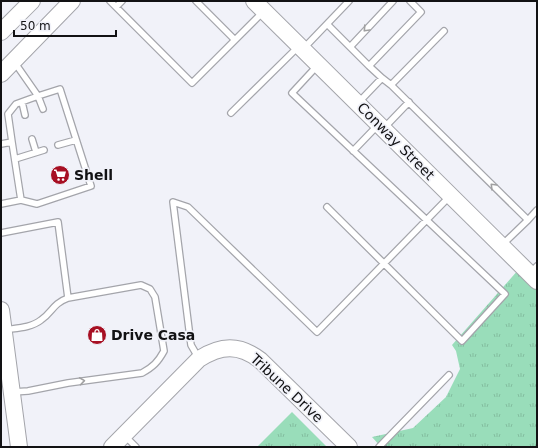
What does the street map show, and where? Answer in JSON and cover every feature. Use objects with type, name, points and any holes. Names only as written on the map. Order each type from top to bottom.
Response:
[{"type":"street","points":[[1,32],[32,1]]},
{"type":"street","points":[[1,74],[72,1]]},
{"type":"street","name":"Conway Street","points":[[259,6],[501,246],[534,273]]},
{"type":"street","points":[[1,310],[19,447]]},
{"type":"street","name":"Tribune Drive","points":[[116,444],[199,359],[211,351],[222,348],[236,348],[249,351],[260,360],[349,447]]},
{"type":"lane","points":[[110,1],[192,83],[235,40],[259,6]]},
{"type":"lane","points":[[116,7],[122,1]]},
{"type":"lane","points":[[196,1],[235,40]]},
{"type":"lane","points":[[231,113],[327,24],[349,1]]},
{"type":"lane","points":[[350,47],[393,1]]},
{"type":"lane","points":[[369,66],[421,12],[410,1]]},
{"type":"lane","points":[[327,24],[369,66],[409,102],[528,220]]},
{"type":"lane","points":[[391,85],[444,31]]},
{"type":"lane","points":[[14,61],[38,96],[43,109]]},
{"type":"lane","points":[[318,65],[292,93],[505,294],[462,341],[327,207]]},
{"type":"lane","points":[[358,103],[382,78]]},
{"type":"lane","points":[[1,204],[21,200],[37,204],[90,186],[60,89],[16,104],[8,114],[21,200]]},
{"type":"lane","points":[[22,102],[25,115]]},
{"type":"lane","points":[[353,151],[409,102]]},
{"type":"lane","points":[[32,139],[36,152]]},
{"type":"lane","points":[[58,146],[76,140]]},
{"type":"lane","points":[[1,144],[12,142]]},
{"type":"lane","points":[[15,159],[44,150]]},
{"type":"lane","points":[[199,359],[192,345],[173,202],[188,207],[317,332],[450,195]]},
{"type":"lane","points":[[501,246],[537,210]]},
{"type":"lane","points":[[1,233],[58,222],[68,298]]},
{"type":"lane","points":[[4,330],[28,326],[42,320],[58,302],[68,298],[142,285],[150,289],[155,297],[164,351],[157,362],[151,368],[142,373],[12,392]]},
{"type":"lane","points":[[379,447],[449,376]]},
{"type":"lane","points":[[116,444],[136,447]]},
{"type":"green space","points":[[519,269],[537,288],[537,447],[381,447],[372,437],[413,428],[446,397],[460,369],[456,351],[452,345]]},
{"type":"green space","points":[[292,412],[327,447],[257,447]]},
{"type":"place","name":"Shell","points":[[60,175]]},
{"type":"place","name":"Drive Casa","points":[[97,335]]}]
